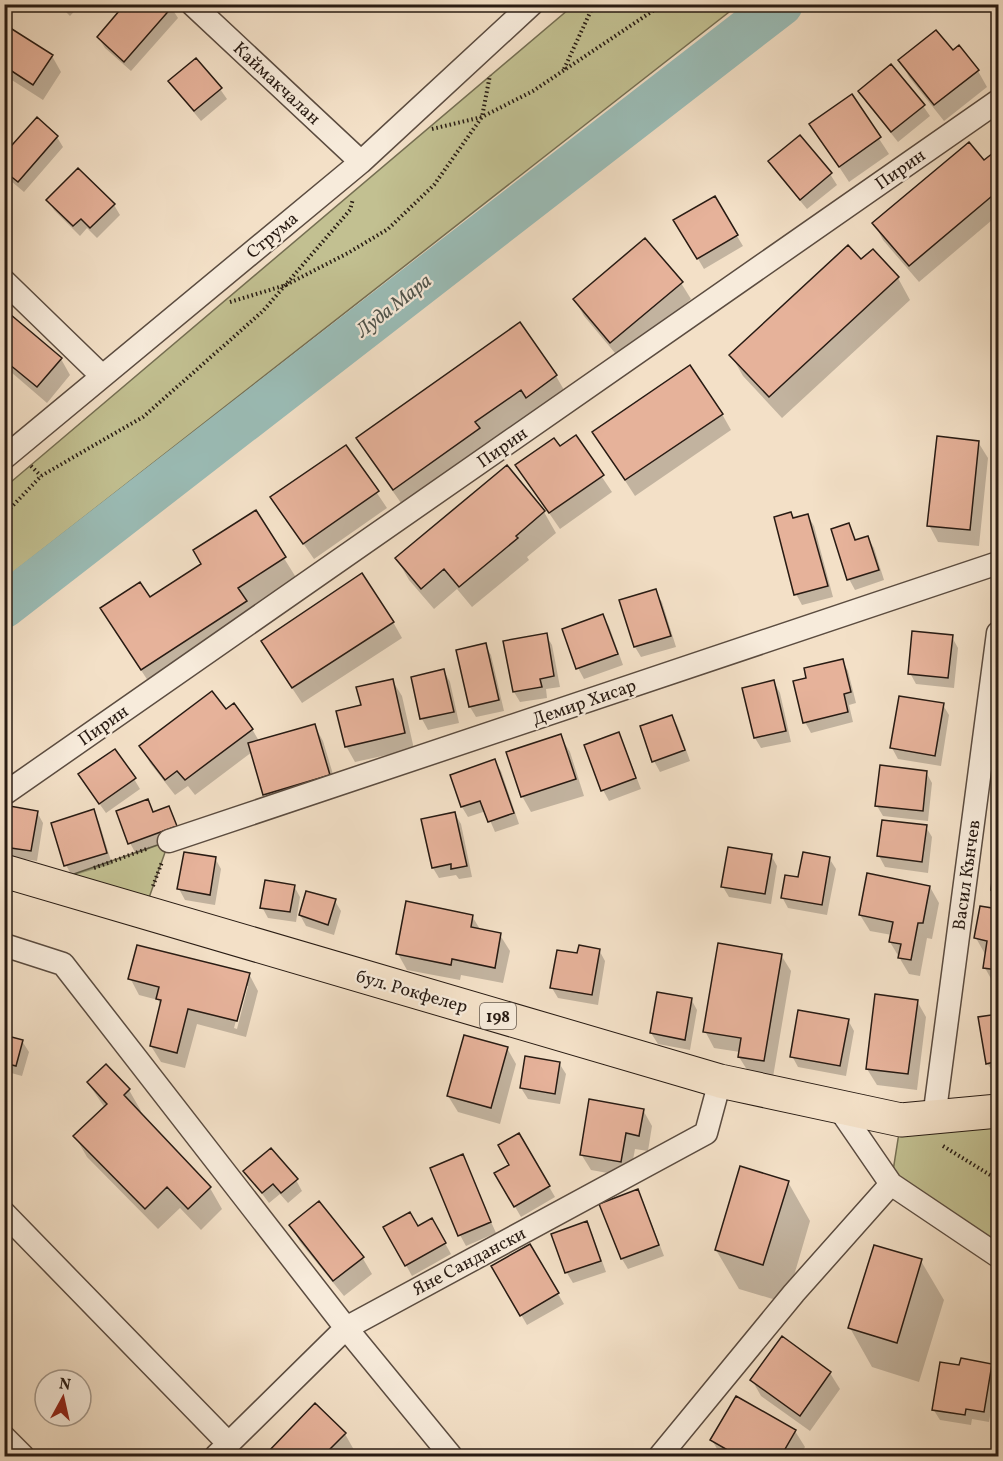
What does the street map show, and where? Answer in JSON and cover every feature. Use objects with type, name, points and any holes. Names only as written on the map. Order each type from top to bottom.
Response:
[{"type":"main road","name":"бул. Рокфелер","points":[[4,871],[720,1081],[901,1120],[936,1131],[999,1111]]},
{"type":"street","name":"Каймакчалан","points":[[192,4],[361,162]]},
{"type":"street","name":"Струма","points":[[4,458],[361,162],[532,4]]},
{"type":"street","name":"Пирин","points":[[4,794],[999,101]]},
{"type":"street","points":[[4,281],[102,376]]},
{"type":"street","name":"Демир Хисар","points":[[169,841],[999,563]]},
{"type":"street","name":"Васил Кънчев","points":[[936,1131],[999,633]]},
{"type":"street","points":[[4,945],[63,964],[346,1328],[451,1456]]},
{"type":"street","name":"Яне Сандански","points":[[222,1450],[346,1328],[706,1133],[720,1081]]},
{"type":"street","points":[[838,1107],[891,1184],[999,1256]]},
{"type":"street","points":[[660,1456],[794,1293],[891,1184]]},
{"type":"street","points":[[4,1213],[222,1450]]},
{"type":"street","points":[[4,1437],[23,1456]]},
{"type":"path","points":[[564,71],[594,4]]},
{"type":"path","points":[[428,130],[482,117],[533,91],[663,4]]},
{"type":"path","points":[[221,305],[286,285],[348,254],[388,229],[434,185],[482,117],[498,36]]},
{"type":"path","points":[[4,515],[41,476],[143,417],[263,311],[350,210],[361,162]]},
{"type":"path","points":[[92,868],[169,841]]},
{"type":"path","points":[[144,912],[169,841]]},
{"type":"path","points":[[936,1131],[995,1178],[999,1178]]},
{"type":"shaded area","points":[[575,4],[738,5],[5,579],[5,487]]},
{"type":"shaded area","points":[[169,841],[144,912],[48,883]]},
{"type":"shaded area","points":[[998,1111],[998,1256],[891,1184],[901,1120]]},
{"type":"building","points":[[125,4],[173,6],[124,62],[97,37]]},
{"type":"building","points":[[4,24],[53,55],[33,85],[4,66]]},
{"type":"building","points":[[936,30],[953,50],[959,45],[979,70],[934,105],[898,60]]},
{"type":"building","points":[[196,58],[222,88],[194,111],[168,81]]},
{"type":"building","points":[[891,64],[925,105],[891,132],[858,91]]},
{"type":"building","points":[[852,94],[881,137],[839,167],[809,124]]},
{"type":"building","points":[[37,117],[58,136],[18,182],[4,171],[4,154]]},
{"type":"building","points":[[800,135],[832,173],[800,200],[768,161]]},
{"type":"building","points":[[969,142],[984,160],[993,153],[998,160],[998,191],[909,266],[872,223]]},
{"type":"building","points":[[78,168],[115,204],[90,228],[81,219],[73,226],[46,200]]},
{"type":"building","points":[[715,196],[738,235],[697,259],[673,220]]},
{"type":"building","points":[[645,238],[683,282],[610,343],[573,299]]},
{"type":"building","points":[[848,245],[861,259],[873,249],[899,277],[769,397],[729,355]]},
{"type":"building","points":[[4,309],[62,358],[37,387],[4,360]]},
{"type":"building","points":[[520,322],[557,375],[526,398],[521,390],[475,422],[480,428],[393,490],[356,438]]},
{"type":"building","points":[[690,365],[723,414],[625,480],[592,432]]},
{"type":"building","points":[[576,435],[604,475],[549,513],[515,465],[554,438],[560,446]]},
{"type":"building","points":[[937,436],[979,441],[970,530],[927,526]]},
{"type":"building","points":[[346,445],[379,491],[303,544],[270,497]]},
{"type":"building","points":[[507,465],[545,511],[516,536],[518,538],[459,587],[444,569],[421,589],[395,558]]},
{"type":"building","points":[[256,510],[286,557],[238,588],[247,601],[141,670],[100,608],[140,582],[150,597],[201,564],[193,550]]},
{"type":"building","points":[[791,512],[793,518],[808,514],[828,586],[794,595],[774,517]]},
{"type":"building","points":[[849,523],[855,540],[868,536],[879,570],[847,580],[831,529]]},
{"type":"building","points":[[362,573],[394,622],[292,688],[261,641]]},
{"type":"building","points":[[656,589],[671,636],[634,647],[619,600]]},
{"type":"building","points":[[603,614],[618,654],[576,669],[562,629]]},
{"type":"building","points":[[912,631],[953,635],[948,678],[908,674]]},
{"type":"building","points":[[547,633],[554,676],[540,679],[542,687],[513,692],[503,641]]},
{"type":"building","points":[[486,643],[499,700],[469,707],[456,650]]},
{"type":"building","points":[[843,659],[851,692],[844,694],[848,712],[803,723],[793,681],[806,678],[804,668]]},
{"type":"building","points":[[444,669],[454,712],[420,719],[411,677]]},
{"type":"building","points":[[393,679],[405,733],[345,747],[336,711],[361,705],[356,687]]},
{"type":"building","points":[[774,680],[786,731],[754,738],[742,688]]},
{"type":"building","points":[[212,691],[226,709],[234,703],[253,729],[185,780],[177,771],[165,780],[139,746]]},
{"type":"building","points":[[899,696],[944,703],[935,756],[890,748]]},
{"type":"building","points":[[672,715],[685,750],[652,762],[640,726]]},
{"type":"building","points":[[315,724],[330,775],[263,795],[248,743]]},
{"type":"building","points":[[619,732],[636,778],[601,791],[584,745]]},
{"type":"building","points":[[561,734],[576,779],[521,797],[506,752]]},
{"type":"building","points":[[115,749],[136,778],[99,804],[78,774]]},
{"type":"building","points":[[495,759],[514,813],[488,822],[480,801],[461,807],[450,775]]},
{"type":"building","points":[[880,765],[927,771],[923,811],[875,806]]},
{"type":"building","points":[[148,799],[153,812],[169,806],[177,826],[128,844],[116,811]]},
{"type":"building","points":[[4,805],[38,811],[31,851],[4,847]]},
{"type":"building","points":[[94,809],[107,853],[64,866],[51,823]]},
{"type":"building","points":[[455,812],[467,866],[451,869],[451,864],[432,868],[421,819]]},
{"type":"building","points":[[882,820],[927,825],[922,862],[877,856]]},
{"type":"building","points":[[998,833],[998,891],[991,890]]},
{"type":"building","points":[[728,847],[772,854],[765,894],[721,887]]},
{"type":"building","points":[[184,852],[216,857],[210,895],[177,889]]},
{"type":"building","points":[[803,852],[830,857],[822,905],[781,898],[785,875],[798,877]]},
{"type":"building","points":[[867,873],[930,886],[923,923],[918,923],[911,960],[898,958],[901,944],[889,942],[893,922],[859,915]]},
{"type":"building","points":[[265,880],[295,885],[290,912],[260,908]]},
{"type":"building","points":[[306,891],[336,899],[328,925],[299,915]]},
{"type":"building","points":[[406,901],[473,915],[471,927],[501,933],[495,968],[452,959],[451,965],[396,954]]},
{"type":"building","points":[[980,906],[998,909],[998,970],[983,968],[987,941],[974,938]]},
{"type":"building","points":[[718,943],[782,954],[764,1061],[738,1057],[741,1038],[703,1032]]},
{"type":"building","points":[[137,945],[250,973],[237,1021],[188,1009],[177,1053],[150,1046],[161,1000],[156,999],[159,987],[128,979]]},
{"type":"building","points":[[579,945],[600,949],[592,995],[550,988],[557,950],[577,953]]},
{"type":"building","points":[[657,992],[692,998],[685,1040],[650,1033]]},
{"type":"building","points":[[875,994],[918,1000],[908,1074],[866,1069]]},
{"type":"building","points":[[798,1010],[849,1019],[840,1066],[790,1057]]},
{"type":"building","points":[[998,1014],[998,1061],[986,1064],[978,1017]]},
{"type":"building","points":[[4,1035],[23,1040],[16,1066],[4,1063]]},
{"type":"building","points":[[464,1035],[508,1047],[491,1108],[447,1096]]},
{"type":"building","points":[[525,1056],[560,1062],[555,1094],[520,1088]]},
{"type":"building","points":[[106,1064],[130,1089],[124,1095],[211,1187],[188,1209],[167,1187],[145,1209],[73,1136],[107,1104],[87,1082]]},
{"type":"building","points":[[589,1099],[644,1109],[639,1136],[626,1133],[621,1162],[580,1155]]},
{"type":"building","points":[[519,1133],[550,1186],[514,1207],[494,1173],[509,1165],[498,1145]]},
{"type":"building","points":[[271,1148],[298,1179],[281,1193],[273,1184],[262,1193],[243,1171]]},
{"type":"building","points":[[463,1154],[491,1222],[458,1236],[430,1168]]},
{"type":"building","points":[[740,1166],[789,1181],[763,1265],[715,1250]]},
{"type":"building","points":[[638,1189],[659,1245],[621,1259],[599,1204]]},
{"type":"building","points":[[319,1201],[364,1257],[333,1281],[289,1225]]},
{"type":"building","points":[[410,1212],[418,1226],[432,1218],[446,1243],[405,1266],[383,1227]]},
{"type":"building","points":[[587,1221],[601,1261],[565,1273],[551,1234]]},
{"type":"building","points":[[530,1244],[559,1293],[520,1316],[491,1266]]},
{"type":"building","points":[[874,1245],[922,1259],[897,1343],[848,1328]]},
{"type":"building","points":[[782,1336],[831,1372],[800,1416],[750,1380]]},
{"type":"building","points":[[961,1358],[992,1364],[984,1412],[966,1409],[965,1415],[932,1410],[940,1362],[959,1365]]},
{"type":"building","points":[[736,1396],[796,1430],[781,1456],[738,1456],[710,1440]]},
{"type":"building","points":[[315,1403],[346,1433],[323,1456],[268,1456],[266,1454]]},
{"type":"waterway","name":"Луда Мара","points":[[4,606],[781,4]]}]
